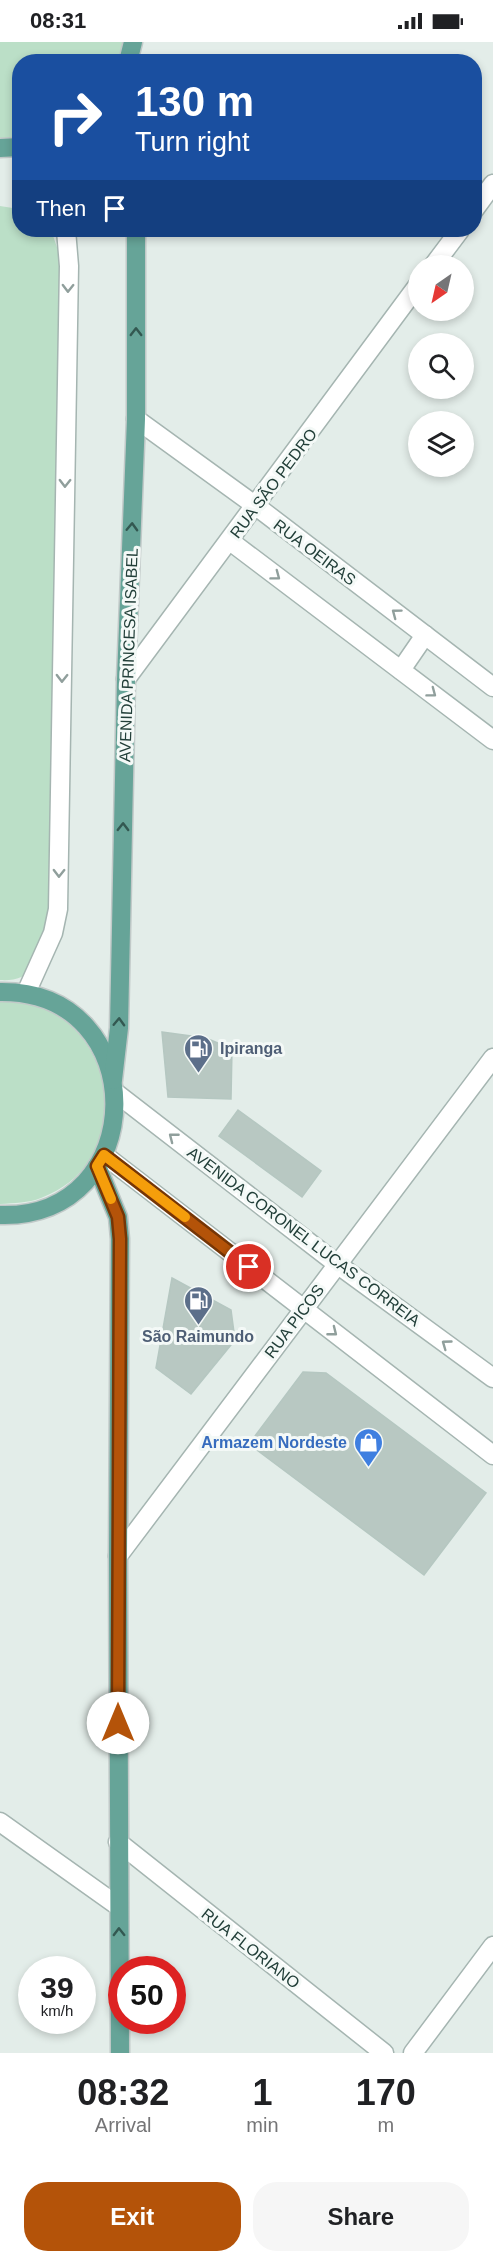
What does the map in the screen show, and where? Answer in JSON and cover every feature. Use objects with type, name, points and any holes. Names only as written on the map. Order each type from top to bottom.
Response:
[{"type":"main road","name":"AVENIDA PRINCESA ISABEL","points":[[100,1161],[114,1125],[114,1086],[119,1028],[126,679],[136,419],[136,237]]},
{"type":"main road","name":"AVENIDA PRINCESA ISABEL","points":[[0,992],[26,993],[46,1000],[66,1010],[83,1024],[98,1042],[108,1062],[114,1086]]},
{"type":"main road","points":[[0,1215],[13,1216],[41,1210],[67,1197],[88,1179],[100,1161]]},
{"type":"main road","points":[[100,1161],[118,1217],[120,1239],[118,1556],[120,2053]]},
{"type":"street","points":[[482,199],[493,184]]},
{"type":"street","points":[[26,993],[53,933],[58,909],[69,266],[67,237]]},
{"type":"street","points":[[441,255],[455,237]]},
{"type":"street","name":"RUA SÃO PEDRO","points":[[126,679],[408,299]]},
{"type":"street","name":"RUA OEIRAS","points":[[136,419],[256,506],[493,687]]},
{"type":"street","points":[[230,541],[493,740]]},
{"type":"street","points":[[401,670],[425,635]]},
{"type":"street","name":"RUA PICOS","points":[[118,1556],[493,1058]]},
{"type":"street","name":"AVENIDA CORONEL LUCAS CORREIA","points":[[114,1086],[337,1264],[493,1378]]},
{"type":"street","points":[[100,1161],[303,1309],[493,1455]]},
{"type":"street","points":[[0,1822],[118,1906]]},
{"type":"street","name":"RUA FLORIANO","points":[[118,1842],[384,2053]]},
{"type":"street","points":[[413,2053],[493,1946]]},
{"type":"green space","points":[[0,42],[129,42],[125,54],[12,54],[12,141],[0,142]]},
{"type":"green space","points":[[0,206],[12,208],[12,237],[53,237],[60,256],[52,943],[37,965],[26,975],[10,980],[0,980]]},
{"type":"green space","points":[[0,1002],[39,1007],[69,1025],[91,1051],[103,1083],[105,1117],[95,1150],[74,1178],[41,1198],[0,1204]]},
{"type":"building","name":"Ipiranga","points":[[162,1032],[206,1038],[232,1049],[231,1099],[168,1097]]},
{"type":"building","points":[[238,1110],[321,1171],[302,1197],[219,1136]]},
{"type":"building","name":"São Raimundo","points":[[172,1278],[231,1310],[235,1340],[191,1394],[156,1368]]},
{"type":"building","name":"Armazem Nordeste","points":[[303,1372],[326,1373],[486,1493],[424,1575],[249,1444]]},
{"type":"slow traffic","points":[[111,1199],[97,1166],[104,1155],[185,1217]]},
{"type":"place","name":"Ipiranga","points":[[199,1074]]},
{"type":"place","name":"São Raimundo","points":[[198,1326]]},
{"type":"place","name":"Armazem Nordeste","points":[[368,1468]]},
{"type":"route","points":[[118,1723],[120,1239],[118,1217],[97,1166],[104,1155],[249,1267]]}]
